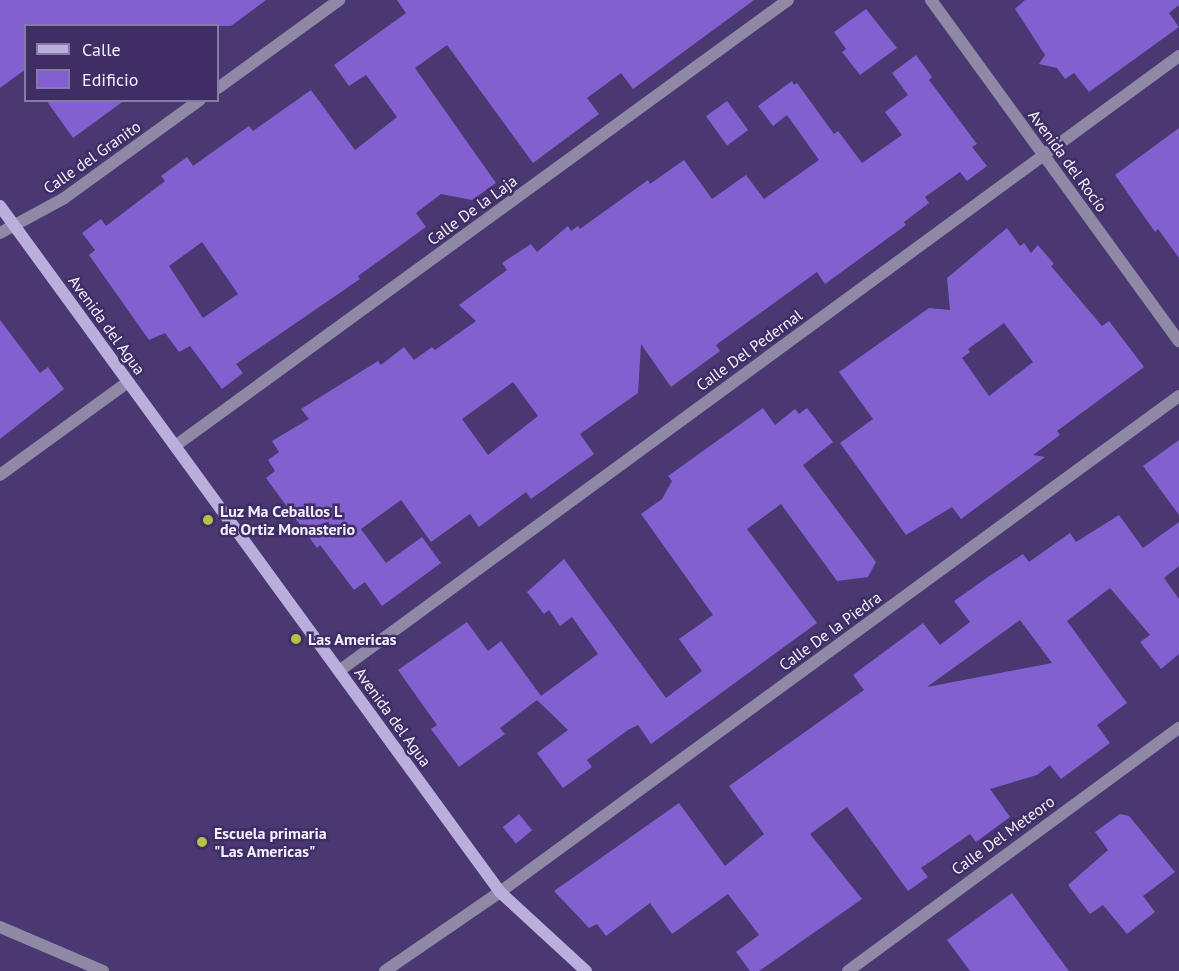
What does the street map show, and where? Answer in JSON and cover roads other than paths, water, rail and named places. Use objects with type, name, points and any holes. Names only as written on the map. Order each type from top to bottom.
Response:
[{"type":"main road","name":"Avenida del Agua","points":[[0,206],[500,892],[586,971]]},
{"type":"street","points":[[219,87],[339,0]]},
{"type":"street","name":"Calle De la Laja","points":[[175,446],[788,0]]},
{"type":"street","name":"Avenida del Rocío","points":[[931,0],[1179,341]]},
{"type":"street","name":"Calle Del Pedernal","points":[[339,670],[1179,56]]},
{"type":"street","name":"Calle del Granito","points":[[0,233],[16,228],[63,199],[197,102]]},
{"type":"street","points":[[0,475],[128,382]]},
{"type":"street","name":"Calle De la Piedra","points":[[385,971],[500,892],[1179,396]]},
{"type":"street","name":"Calle Del Meteoro","points":[[848,971],[1179,728]]},
{"type":"street","points":[[0,927],[103,971]]},
{"type":"place","name":"Luz Ma Ceballos L de Ortiz Monasterio","points":[[208,520]]},
{"type":"place","name":"Las Americas","points":[[296,639]]},
{"type":"place","name":"Escuela primaria \"Las Americas\"","points":[[202,842]]}]
